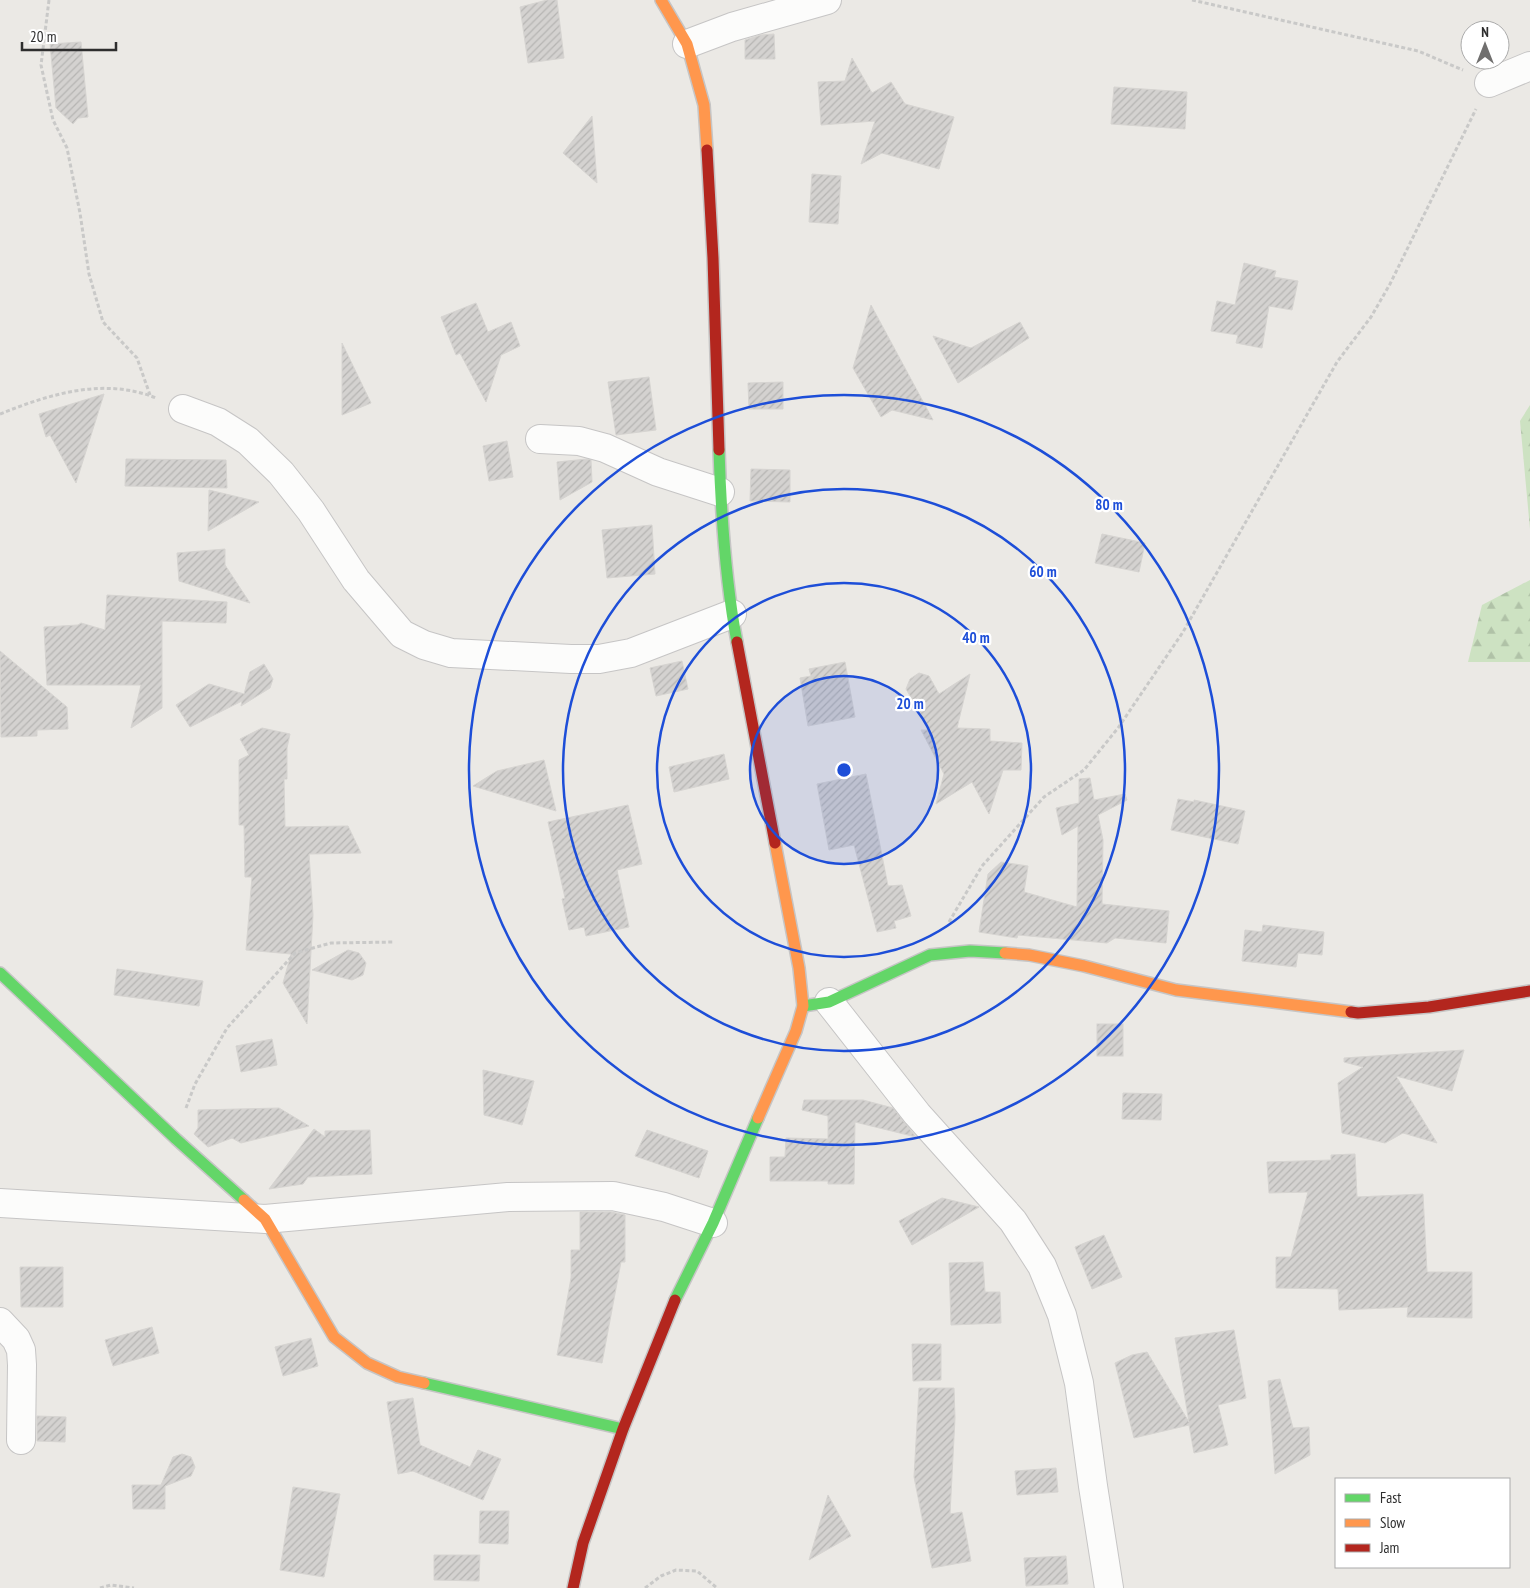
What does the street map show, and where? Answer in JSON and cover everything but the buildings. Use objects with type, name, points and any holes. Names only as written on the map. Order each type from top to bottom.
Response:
[{"type":"street","points":[[661,0],[687,44],[704,105],[713,258],[720,492],[732,614],[799,968],[816,1004],[1013,1221],[1042,1266],[1062,1316],[1079,1383],[1093,1486],[1110,1588]]},
{"type":"street","points":[[687,44],[732,27],[827,0]]},
{"type":"street","points":[[1489,83],[1530,66]]},
{"type":"street","points":[[183,409],[218,422],[248,442],[281,473],[311,511],[356,580],[402,634],[424,645],[451,653],[571,660],[599,659],[631,653],[732,614]]},
{"type":"street","points":[[540,439],[579,441],[605,448],[658,472],[720,492]]},
{"type":"street","points":[[573,1588],[584,1543],[623,1429],[682,1284],[713,1223],[796,1031],[816,1004],[930,955],[970,952],[1029,955],[1084,966],[1176,990],[1358,1013],[1429,1007],[1530,991]]},
{"type":"street","points":[[0,972],[176,1139],[265,1219],[334,1337],[367,1363],[398,1377],[623,1429]]},
{"type":"street","points":[[0,1203],[265,1219],[394,1209],[508,1197],[613,1196],[664,1207],[713,1223]]},
{"type":"street","points":[[0,1322],[16,1339],[21,1350],[21,1440]]},
{"type":"path","points":[[49,0],[41,65],[53,120],[67,148],[80,213],[89,274],[103,322],[136,358],[150,395]]},
{"type":"path","points":[[930,955],[982,866],[1044,797],[1084,770],[1118,728],[1183,632],[1337,362],[1371,317],[1390,284],[1489,83],[1418,51],[1192,0]]},
{"type":"path","points":[[0,414],[39,398],[91,388],[138,391],[183,409]]},
{"type":"path","points":[[176,1139],[195,1084],[227,1028],[295,953],[331,943],[394,942]]},
{"type":"path","points":[[645,1588],[660,1576],[676,1570],[697,1571],[717,1588]]},
{"type":"path","points":[[100,1588],[110,1585],[134,1588]]},
{"type":"green space","points":[[1530,405],[1530,529],[1520,421]]},
{"type":"green space","points":[[1530,580],[1530,662],[1468,662],[1482,605]]},
{"type":"traffic: fast","points":[[719,450],[724,546],[737,642]]},
{"type":"traffic: fast","points":[[803,1006],[829,1002],[930,955],[970,951],[1005,953]]},
{"type":"traffic: fast","points":[[0,973],[176,1139],[244,1200]]},
{"type":"traffic: fast","points":[[675,1300],[713,1223],[758,1118]]},
{"type":"traffic: fast","points":[[424,1383],[623,1429]]},
{"type":"traffic: slow","points":[[661,0],[687,44],[704,105],[707,150]]},
{"type":"traffic: slow","points":[[758,1118],[796,1031],[803,1006],[799,968],[775,843]]},
{"type":"traffic: slow","points":[[1005,953],[1029,955],[1084,966],[1176,990],[1351,1012]]},
{"type":"traffic: slow","points":[[244,1200],[265,1219],[334,1337],[367,1363],[398,1377],[424,1383]]},
{"type":"traffic: jam","points":[[707,150],[713,258],[719,450]]},
{"type":"traffic: jam","points":[[737,642],[775,843]]},
{"type":"traffic: jam","points":[[1351,1012],[1429,1007],[1530,991]]},
{"type":"traffic: jam","points":[[573,1588],[583,1543],[623,1429],[675,1300]]}]
